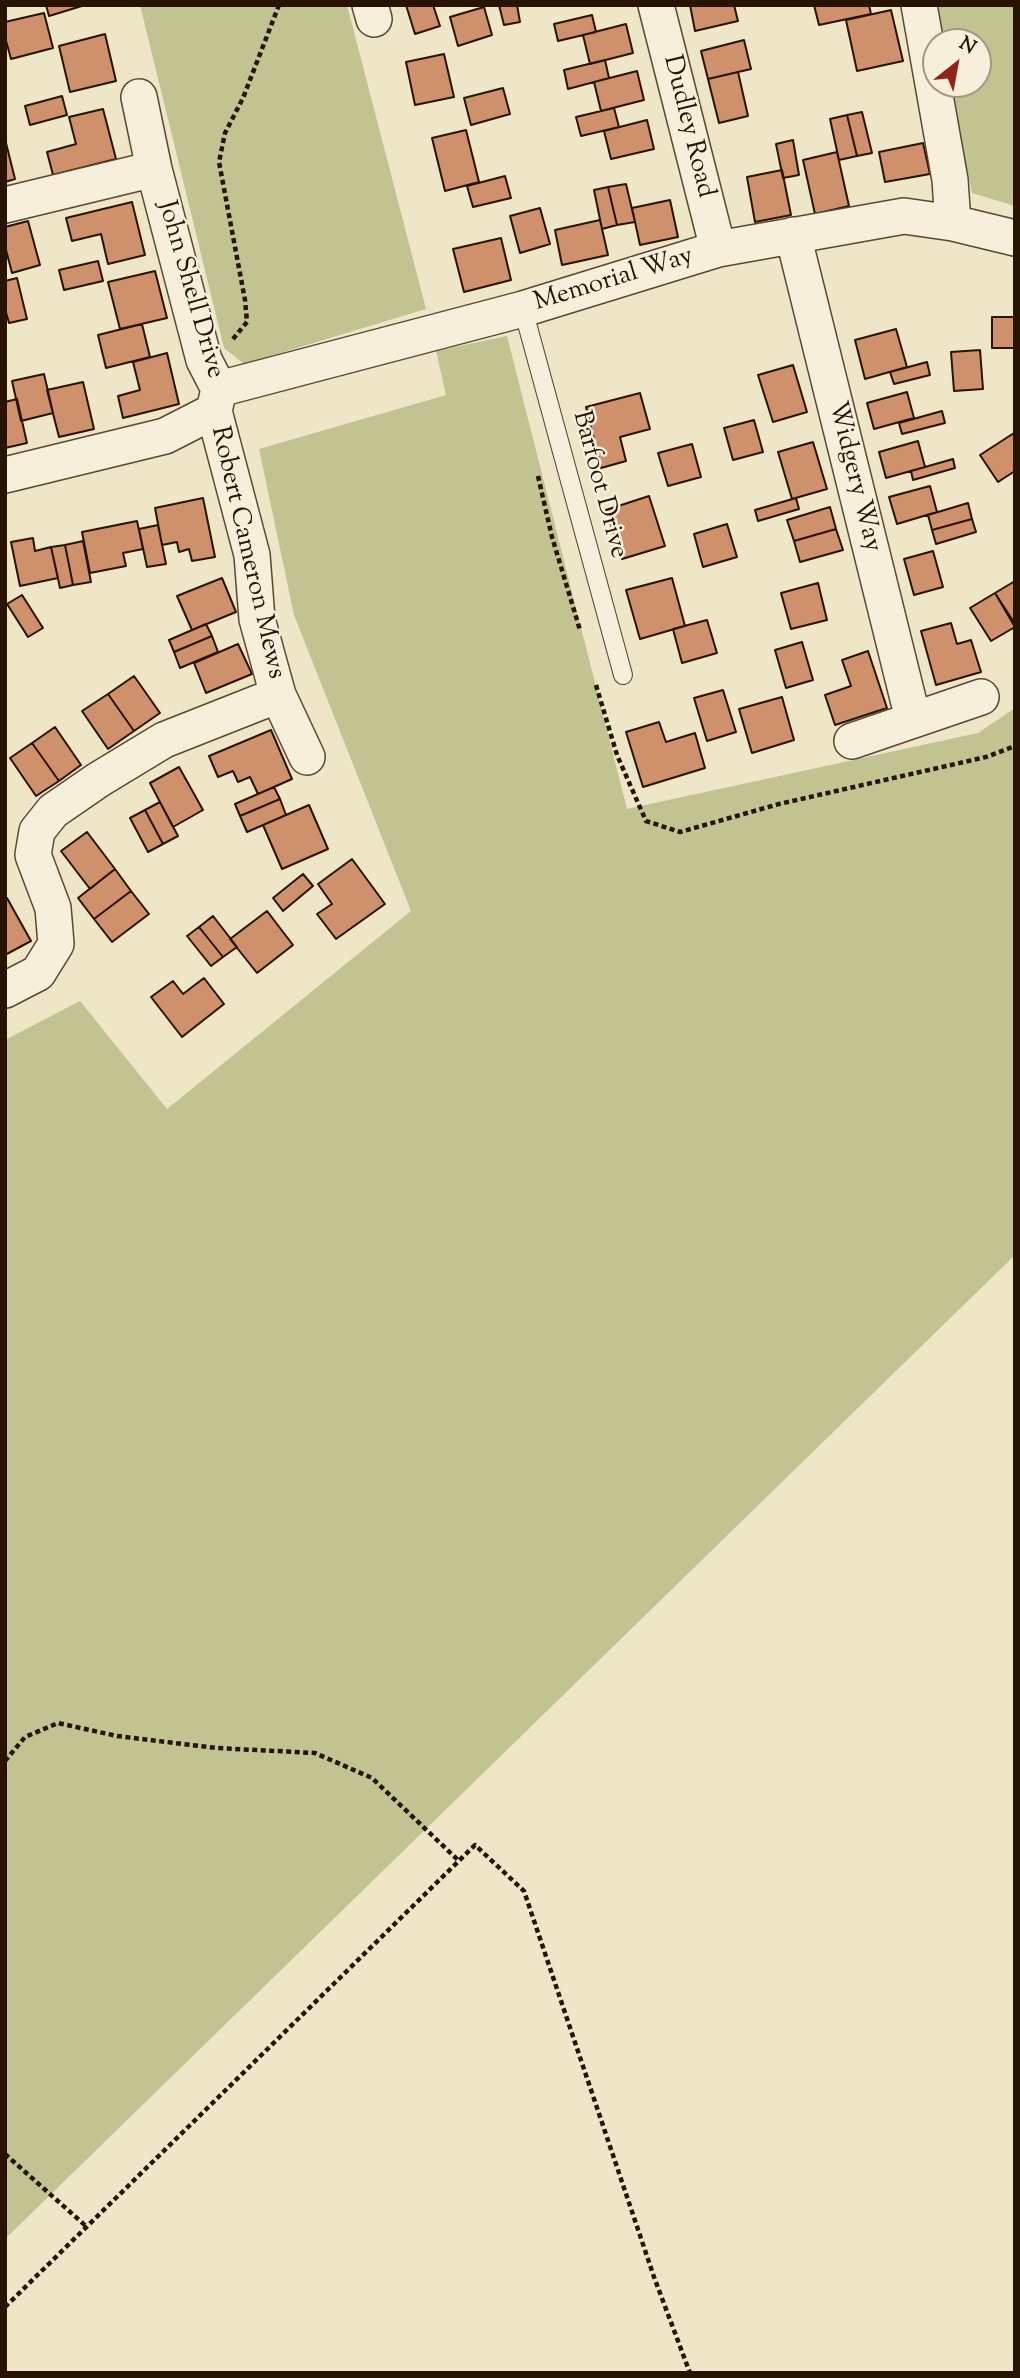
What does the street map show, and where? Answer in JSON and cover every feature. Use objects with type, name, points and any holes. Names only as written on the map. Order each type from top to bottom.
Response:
[{"type":"street","name":"Dudley Road","points":[[656,5],[718,249]]},
{"type":"street","points":[[919,5],[950,180],[953,223]]},
{"type":"street","name":"John Shell Drive","points":[[139,97],[212,387]]},
{"type":"street","name":"John Shell Drive","points":[[5,205],[155,169]]},
{"type":"street","name":"Memorial Way","points":[[5,475],[165,436],[212,387],[523,309],[718,249],[904,216],[953,223],[1015,237]]},
{"type":"street","name":"Widgery Way","points":[[793,235],[913,719]]},
{"type":"street","name":"Robert Cameron Mews","points":[[212,387],[252,555],[257,619],[278,695],[307,757]]},
{"type":"street","name":"Robert Cameron Mews","points":[[5,990],[38,973],[56,944],[53,908],[33,855],[37,831],[53,811],[164,740],[278,695]]},
{"type":"street","points":[[852,741],[981,697]]},
{"type":"lane","name":"Barfoot Drive","points":[[523,309],[623,675]]},
{"type":"path","points":[[212,387],[247,322],[246,300],[219,162],[225,133],[243,98],[279,5]]},
{"type":"path","points":[[537,472],[552,537],[583,640]]},
{"type":"path","points":[[594,678],[617,755],[646,821],[680,832],[779,804],[986,757],[1015,746]]},
{"type":"path","points":[[5,1761],[25,1737],[58,1723],[117,1736],[192,1745],[315,1753],[372,1778],[459,1861]]},
{"type":"path","points":[[5,2307],[475,1846],[524,1891],[654,2277],[690,2373]]},
{"type":"path","points":[[5,2154],[87,2227]]},
{"type":"green space","points":[[140,5],[347,5],[426,309],[244,364],[224,348]]},
{"type":"green space","points":[[934,5],[1015,5],[1015,206],[972,193],[953,98],[992,98],[992,28],[939,28]]},
{"type":"green space","points":[[507,336],[627,809],[978,733],[1015,708],[1015,1255],[5,2239],[5,1040],[80,1001],[167,1109],[411,911],[294,615],[259,449],[446,395],[436,351]]},
{"type":"building","points":[[46,5],[85,5],[49,16]]},
{"type":"building","points":[[406,5],[433,5],[440,26],[415,34]]},
{"type":"building","points":[[499,5],[517,5],[520,22],[504,25]]},
{"type":"building","points":[[690,5],[734,5],[738,21],[695,31]]},
{"type":"building","points":[[814,5],[869,5],[871,14],[819,25]]},
{"type":"building","points":[[484,7],[492,35],[458,46],[450,17]]},
{"type":"building","points":[[891,10],[903,61],[857,71],[846,20]]},
{"type":"building","points":[[44,13],[53,48],[11,59],[5,37],[5,22]]},
{"type":"building","points":[[592,15],[596,32],[558,41],[554,24]]},
{"type":"building","points":[[626,24],[633,53],[590,64],[583,35]]},
{"type":"building","points":[[105,34],[116,81],[70,92],[59,46]]},
{"type":"building","points":[[744,40],[751,69],[708,79],[701,51]]},
{"type":"building","points":[[444,54],[454,97],[415,105],[406,62]]},
{"type":"building","points":[[605,60],[609,78],[568,89],[564,70]]},
{"type":"building","points":[[637,71],[644,100],[601,111],[594,82]]},
{"type":"building","points":[[738,72],[748,116],[719,123],[708,79]]},
{"type":"building","points":[[503,88],[510,114],[471,125],[464,98]]},
{"type":"building","points":[[62,96],[67,115],[30,125],[25,106]]},
{"type":"building","points":[[614,108],[619,127],[581,136],[576,117]]},
{"type":"building","points":[[103,109],[116,159],[53,175],[47,152],[76,144],[69,117]]},
{"type":"building","points":[[862,112],[872,153],[857,156],[847,115]]},
{"type":"building","points":[[847,115],[857,156],[839,160],[830,119]]},
{"type":"building","points":[[647,120],[654,149],[611,159],[604,131]]},
{"type":"building","points":[[466,130],[479,182],[445,191],[432,138]]},
{"type":"building","points":[[5,139],[15,179],[5,182]]},
{"type":"building","points":[[793,140],[799,175],[783,178],[776,144]]},
{"type":"building","points":[[923,143],[930,174],[885,182],[879,152]]},
{"type":"building","points":[[837,152],[849,206],[815,214],[803,160]]},
{"type":"building","points":[[782,170],[791,215],[755,222],[747,177]]},
{"type":"building","points":[[505,176],[511,198],[473,207],[467,186]]},
{"type":"building","points":[[626,184],[635,222],[617,225],[608,187]]},
{"type":"building","points":[[608,187],[617,225],[602,229],[594,190]]},
{"type":"building","points":[[670,200],[678,237],[640,245],[632,208]]},
{"type":"building","points":[[132,202],[145,255],[108,264],[101,234],[72,241],[66,218]]},
{"type":"building","points":[[540,208],[550,244],[520,253],[510,216]]},
{"type":"building","points":[[600,220],[608,255],[562,265],[555,230]]},
{"type":"building","points":[[28,221],[40,265],[12,273],[5,246],[5,227]]},
{"type":"building","points":[[501,238],[511,280],[464,292],[453,249]]},
{"type":"building","points":[[98,261],[103,281],[64,290],[59,270]]},
{"type":"building","points":[[155,271],[167,318],[120,329],[108,282]]},
{"type":"building","points":[[17,278],[27,319],[9,323],[5,309],[5,281]]},
{"type":"building","points":[[992,317],[1015,317],[1015,348],[992,348]]},
{"type":"building","points":[[142,324],[150,357],[106,368],[98,335]]},
{"type":"building","points":[[896,329],[907,367],[865,379],[855,340]]},
{"type":"building","points":[[980,350],[983,389],[954,391],[951,352]]},
{"type":"building","points":[[167,353],[179,404],[123,418],[118,396],[140,390],[133,362]]},
{"type":"building","points":[[927,362],[930,375],[894,384],[890,372]]},
{"type":"building","points":[[793,365],[807,412],[773,422],[758,375]]},
{"type":"building","points":[[44,374],[53,413],[21,421],[12,381]]},
{"type":"building","points":[[83,382],[94,429],[59,437],[47,390]]},
{"type":"building","points":[[907,392],[914,418],[874,429],[867,403]]},
{"type":"building","points":[[640,393],[650,429],[620,437],[626,461],[601,468],[586,407]]},
{"type":"building","points":[[17,399],[27,443],[5,448],[5,402]]},
{"type":"building","points":[[942,411],[945,423],[902,434],[899,423]]},
{"type":"building","points":[[754,420],[763,452],[733,460],[724,428]]},
{"type":"building","points":[[1014,433],[1015,471],[998,482],[980,455]]},
{"type":"building","points":[[918,441],[925,467],[886,478],[879,452]]},
{"type":"building","points":[[813,442],[827,489],[792,499],[778,452]]},
{"type":"building","points":[[692,444],[701,477],[668,486],[658,453]]},
{"type":"building","points":[[953,459],[955,468],[913,480],[911,471]]},
{"type":"building","points":[[930,486],[937,512],[897,524],[889,497]]},
{"type":"building","points":[[649,496],[665,546],[622,559],[606,510]]},
{"type":"building","points":[[203,498],[215,557],[192,561],[189,549],[179,552],[177,542],[162,545],[155,508]]},
{"type":"building","points":[[796,498],[799,509],[758,521],[755,510]]},
{"type":"building","points":[[968,503],[972,519],[932,530],[928,515]]},
{"type":"building","points":[[830,507],[836,529],[794,541],[787,520]]},
{"type":"building","points":[[972,519],[976,532],[936,544],[932,530]]},
{"type":"building","points":[[137,521],[143,549],[123,553],[126,566],[90,573],[82,532]]},
{"type":"building","points":[[727,524],[737,557],[703,567],[694,534]]},
{"type":"building","points":[[158,525],[166,564],[147,567],[139,529]]},
{"type":"building","points":[[836,529],[843,550],[800,562],[794,541]]},
{"type":"building","points":[[33,538],[35,551],[51,547],[58,578],[20,586],[11,542]]},
{"type":"building","points":[[83,541],[91,582],[73,585],[65,545]]},
{"type":"building","points":[[65,545],[73,585],[60,588],[51,547]]},
{"type":"building","points":[[933,551],[943,587],[914,595],[904,559]]},
{"type":"building","points":[[222,578],[236,612],[192,630],[177,596]]},
{"type":"building","points":[[672,578],[685,626],[640,639],[626,590]]},
{"type":"building","points":[[1015,581],[1015,624],[995,593]]},
{"type":"building","points":[[818,583],[827,620],[791,629],[781,593]]},
{"type":"building","points":[[995,593],[1015,627],[991,641],[970,608]]},
{"type":"building","points":[[22,595],[43,628],[28,637],[7,604]]},
{"type":"building","points":[[707,620],[717,653],[682,663],[673,629]]},
{"type":"building","points":[[951,623],[957,644],[971,640],[981,672],[936,685],[921,631]]},
{"type":"building","points":[[206,624],[212,636],[174,652],[169,640]]},
{"type":"building","points":[[212,636],[218,652],[180,668],[174,652]]},
{"type":"building","points":[[802,642],[813,680],[786,688],[775,650]]},
{"type":"building","points":[[238,644],[252,674],[206,693],[194,663]]},
{"type":"building","points":[[868,651],[887,708],[835,725],[825,695],[851,686],[842,660]]},
{"type":"building","points":[[134,676],[160,713],[134,731],[108,694]]},
{"type":"building","points":[[723,690],[736,732],[707,741],[694,698]]},
{"type":"building","points":[[108,694],[134,731],[108,749],[82,711]]},
{"type":"building","points":[[782,697],[794,740],[752,753],[739,709]]},
{"type":"building","points":[[659,722],[666,742],[695,733],[705,768],[643,787],[626,732]]},
{"type":"building","points":[[55,727],[81,765],[59,781],[32,743]]},
{"type":"building","points":[[271,730],[292,779],[258,794],[250,777],[238,782],[233,771],[218,777],[209,756]]},
{"type":"building","points":[[32,743],[59,781],[36,796],[10,758]]},
{"type":"building","points":[[179,767],[203,810],[173,827],[150,783]]},
{"type":"building","points":[[274,787],[280,799],[240,816],[235,804]]},
{"type":"building","points":[[280,799],[286,815],[247,832],[240,816]]},
{"type":"building","points":[[160,802],[178,836],[163,844],[145,810]]},
{"type":"building","points":[[309,805],[328,849],[282,869],[263,825]]},
{"type":"building","points":[[145,810],[163,844],[148,852],[130,818]]},
{"type":"building","points":[[87,832],[115,869],[90,889],[61,851]]},
{"type":"building","points":[[352,859],[385,904],[336,939],[317,914],[332,904],[318,884]]},
{"type":"building","points":[[115,869],[131,891],[94,919],[78,898]]},
{"type":"building","points":[[303,874],[313,886],[283,911],[273,898]]},
{"type":"building","points":[[131,891],[149,914],[112,942],[94,919]]},
{"type":"building","points":[[7,898],[31,941],[5,955],[5,899]]},
{"type":"building","points":[[267,911],[293,945],[257,973],[230,939]]},
{"type":"building","points":[[213,916],[237,947],[223,957],[199,927]]},
{"type":"building","points":[[199,927],[223,957],[211,966],[187,936]]},
{"type":"building","points":[[204,978],[224,1004],[182,1037],[151,997],[173,981],[183,994]]}]
